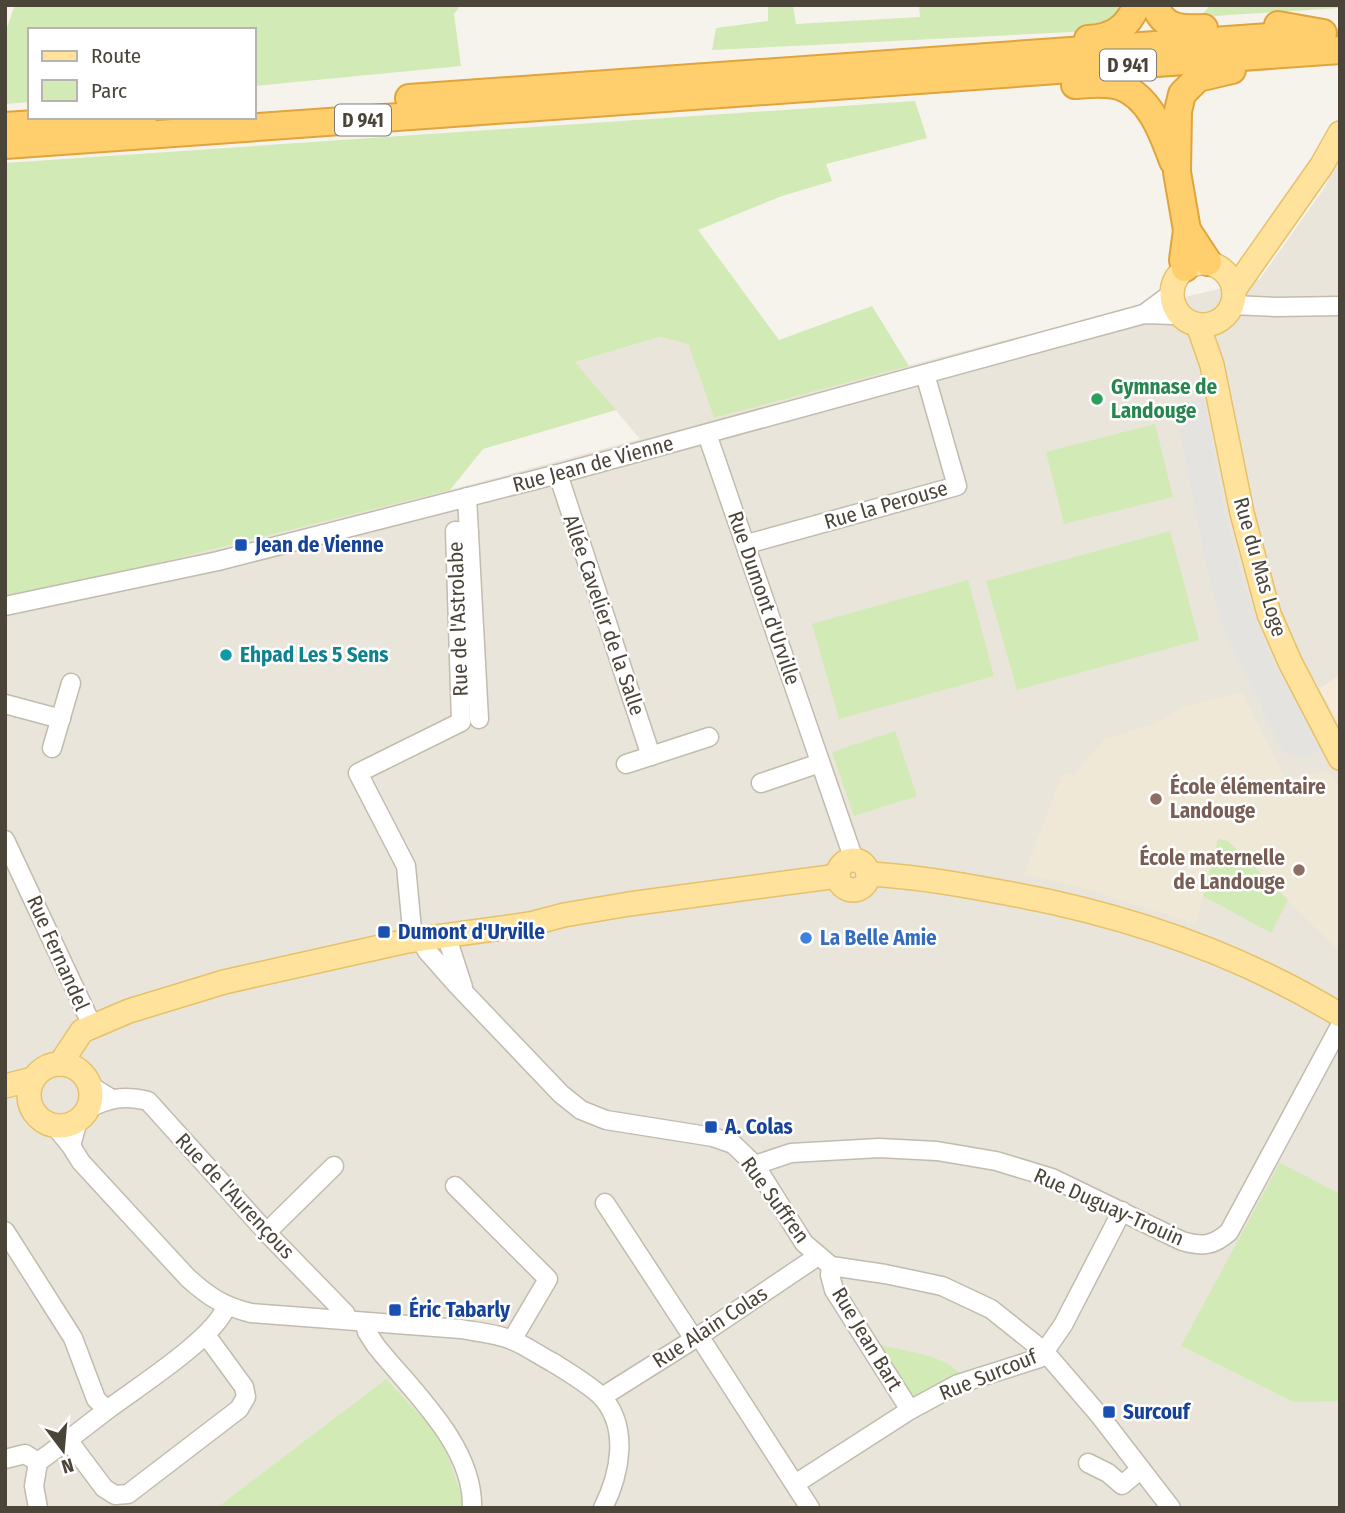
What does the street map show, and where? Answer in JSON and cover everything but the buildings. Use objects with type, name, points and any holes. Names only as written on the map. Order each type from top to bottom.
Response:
[{"type":"highway","points":[[1000,55],[1043,42],[1097,39],[1117,33],[1129,22],[1137,5]]},
{"type":"highway","points":[[1154,5],[1164,23],[1176,28],[1277,25],[1334,39]]},
{"type":"highway","name":"D 941","points":[[256,110],[1000,55],[1334,39]]},
{"type":"highway","name":"D 941","points":[[5,145],[916,80],[1334,39]]},
{"type":"highway","points":[[1204,265],[1186,230],[1177,172],[1178,111],[1182,94],[1198,78],[1221,71],[1340,62]]},
{"type":"highway","points":[[916,80],[942,88],[1097,84],[1120,86],[1150,110],[1163,132],[1177,172]]},
{"type":"highway","points":[[5,126],[113,119]]},
{"type":"main road","points":[[1251,265],[1204,265],[1176,277],[1175,303],[1187,321],[1209,325],[1229,305],[1251,265],[1275,234],[1340,133]]},
{"type":"main road","points":[[1204,265],[1229,275],[1229,305]]},
{"type":"main road","name":"Rue du Mas Loge","points":[[1212,365],[1229,305]]},
{"type":"main road","name":"Rue du Mas Loge","points":[[1198,325],[1212,365],[1242,513],[1269,614],[1296,674],[1340,758]]},
{"type":"main road","points":[[60,1064],[82,1031],[129,1011],[224,982],[417,939],[530,924],[629,904],[853,870],[1027,896],[1133,922],[1205,947],[1305,994],[1340,1015]]},
{"type":"main road","points":[[86,1080],[76,1069],[60,1064],[45,1068],[33,1079],[30,1104],[39,1118],[54,1125],[62,1126],[83,1114],[90,1101],[86,1080],[86,1052],[95,1027]]},
{"type":"main road","points":[[5,1086],[33,1079]]},
{"type":"main road","points":[[5,1101],[30,1104]]},
{"type":"street","name":"Rue Jean de Vienne","points":[[5,606],[218,561],[467,498],[1144,314],[1175,303]]},
{"type":"street","points":[[1229,305],[1340,306]]},
{"type":"street","name":"Rue la Perouse","points":[[747,544],[957,486],[925,374]]},
{"type":"street","name":"Rue Dumont d'Urville","points":[[707,434],[747,544],[853,870]]},
{"type":"street","name":"Allée Cavelier de la Salle","points":[[558,474],[652,756]]},
{"type":"street","name":"Rue de l'Astrolabe","points":[[467,498],[479,719]]},
{"type":"street","name":"Rue de l'Astrolabe","points":[[417,939],[406,866],[358,773],[461,722],[455,531],[469,532]]},
{"type":"street","points":[[52,748],[71,683]]},
{"type":"street","points":[[5,704],[61,719]]},
{"type":"street","points":[[626,764],[709,737]]},
{"type":"street","points":[[761,783],[820,763]]},
{"type":"street","name":"Rue Fernandel","points":[[6,846],[95,1027]]},
{"type":"street","name":"Rue Suffren","points":[[448,935],[465,994]]},
{"type":"street","name":"Rue Suffren","points":[[417,939],[465,994],[561,1094],[581,1110],[606,1120],[713,1136],[733,1144],[755,1165],[804,1243],[824,1261]]},
{"type":"street","name":"Rue Duguay-Trouin","points":[[755,1165],[792,1153],[879,1148],[937,1151],[996,1161],[1052,1178],[1182,1241],[1199,1246],[1216,1243],[1229,1232],[1340,1026]]},
{"type":"street","name":"Rue de l'Aurençous","points":[[86,1080],[110,1098]]},
{"type":"street","name":"Rue de l'Aurençous","points":[[83,1114],[110,1098],[148,1101],[268,1234],[366,1332],[451,1438],[463,1462],[472,1493],[472,1508]]},
{"type":"street","points":[[71,1146],[83,1114]]},
{"type":"street","points":[[54,1125],[81,1162],[188,1278],[226,1307],[251,1313],[461,1329],[512,1340],[569,1372],[601,1397],[618,1426],[620,1448],[616,1472],[603,1508]]},
{"type":"street","points":[[268,1234],[334,1166]]},
{"type":"street","points":[[455,1186],[548,1279],[512,1340]]},
{"type":"street","points":[[605,1203],[810,1508]]},
{"type":"street","name":"Rue Surcouf","points":[[795,1484],[910,1410],[958,1384],[1040,1358],[1063,1325],[1122,1212]]},
{"type":"street","points":[[5,1231],[73,1338],[96,1399],[107,1410]]},
{"type":"street","points":[[824,1261],[942,1286],[991,1308],[1045,1352],[1171,1508]]},
{"type":"street","name":"Rue Alain Colas","points":[[601,1397],[824,1261]]},
{"type":"street","name":"Rue Jean Bart","points":[[824,1261],[834,1290],[910,1410]]},
{"type":"street","points":[[38,1508],[34,1486],[38,1462],[206,1335],[223,1315],[226,1307]]},
{"type":"street","points":[[68,1440],[104,1488],[115,1495],[128,1494],[173,1460],[239,1409],[246,1397],[244,1387],[206,1335]]},
{"type":"street","points":[[5,1459],[25,1454],[38,1462]]},
{"type":"street","points":[[1088,1463],[1108,1473],[1122,1485],[1141,1469]]},
{"type":"shaded area","points":[[1340,153],[1340,1508],[464,1508],[386,1379],[216,1508],[5,1508],[5,596],[50,590],[469,485],[640,439],[575,362],[660,337],[688,344],[714,418],[1001,341],[1260,279],[1325,187]]},
{"type":"shaded area","points":[[1204,398],[1225,516],[1246,591],[1274,663],[1324,750],[1303,758],[1284,753],[1224,630],[1207,569],[1180,431],[1189,413],[1187,401]]},
{"type":"shaded area","points":[[1340,675],[1340,725],[1319,689]]},
{"type":"shaded area","name":"École élémentaire Landouge","points":[[1242,693],[1285,778],[1330,772],[1340,789],[1340,952],[1228,841],[1218,839],[1196,924],[1090,890],[1024,874],[1063,773],[1073,776],[1105,739],[1151,725],[1188,705]]},
{"type":"green space","points":[[15,5],[461,5],[454,14],[461,66],[256,86],[256,28],[28,28],[28,102],[5,104],[5,33]]},
{"type":"green space","points":[[768,5],[793,5],[796,24],[920,17],[919,5],[1119,5],[1117,18],[1093,31],[712,50],[716,28],[768,21]]},
{"type":"green space","points":[[1211,5],[1340,5],[1340,8],[1199,17]]},
{"type":"green space","points":[[915,101],[927,138],[826,164],[832,181],[782,196],[698,230],[779,340],[872,306],[909,366],[714,418],[688,344],[660,337],[575,362],[616,410],[483,449],[450,490],[50,590],[5,596],[5,163]]},
{"type":"green space","points":[[1155,424],[1173,497],[1064,524],[1046,452]]},
{"type":"green space","points":[[1170,531],[1199,640],[1017,690],[986,581]]},
{"type":"green space","points":[[968,580],[994,676],[839,719],[812,624]]},
{"type":"green space","points":[[895,731],[917,796],[854,816],[832,752]]},
{"type":"green space","points":[[1218,839],[1228,841],[1288,900],[1271,933],[1203,896]]},
{"type":"green space","points":[[1280,1163],[1340,1194],[1340,1401],[1293,1402],[1181,1346]]},
{"type":"green space","points":[[881,1345],[935,1358],[962,1375],[920,1396],[914,1396],[908,1391]]},
{"type":"green space","points":[[386,1379],[442,1439],[464,1508],[216,1508]]},
{"type":"place","name":"Gymnase de Landouge","points":[[1097,399]]},
{"type":"place","name":"Jean de Vienne","points":[[241,545]]},
{"type":"place","name":"Ehpad Les 5 Sens","points":[[226,655]]},
{"type":"place","name":"École élémentaire Landouge","points":[[1156,799]]},
{"type":"place","name":"École maternelle de Landouge","points":[[1299,870]]},
{"type":"place","name":"Dumont d'Urville","points":[[384,932]]},
{"type":"place","name":"La Belle Amie","points":[[806,938]]},
{"type":"place","name":"A. Colas","points":[[711,1127]]},
{"type":"place","name":"Éric Tabarly","points":[[395,1310]]},
{"type":"place","name":"Surcouf","points":[[1109,1412]]}]
